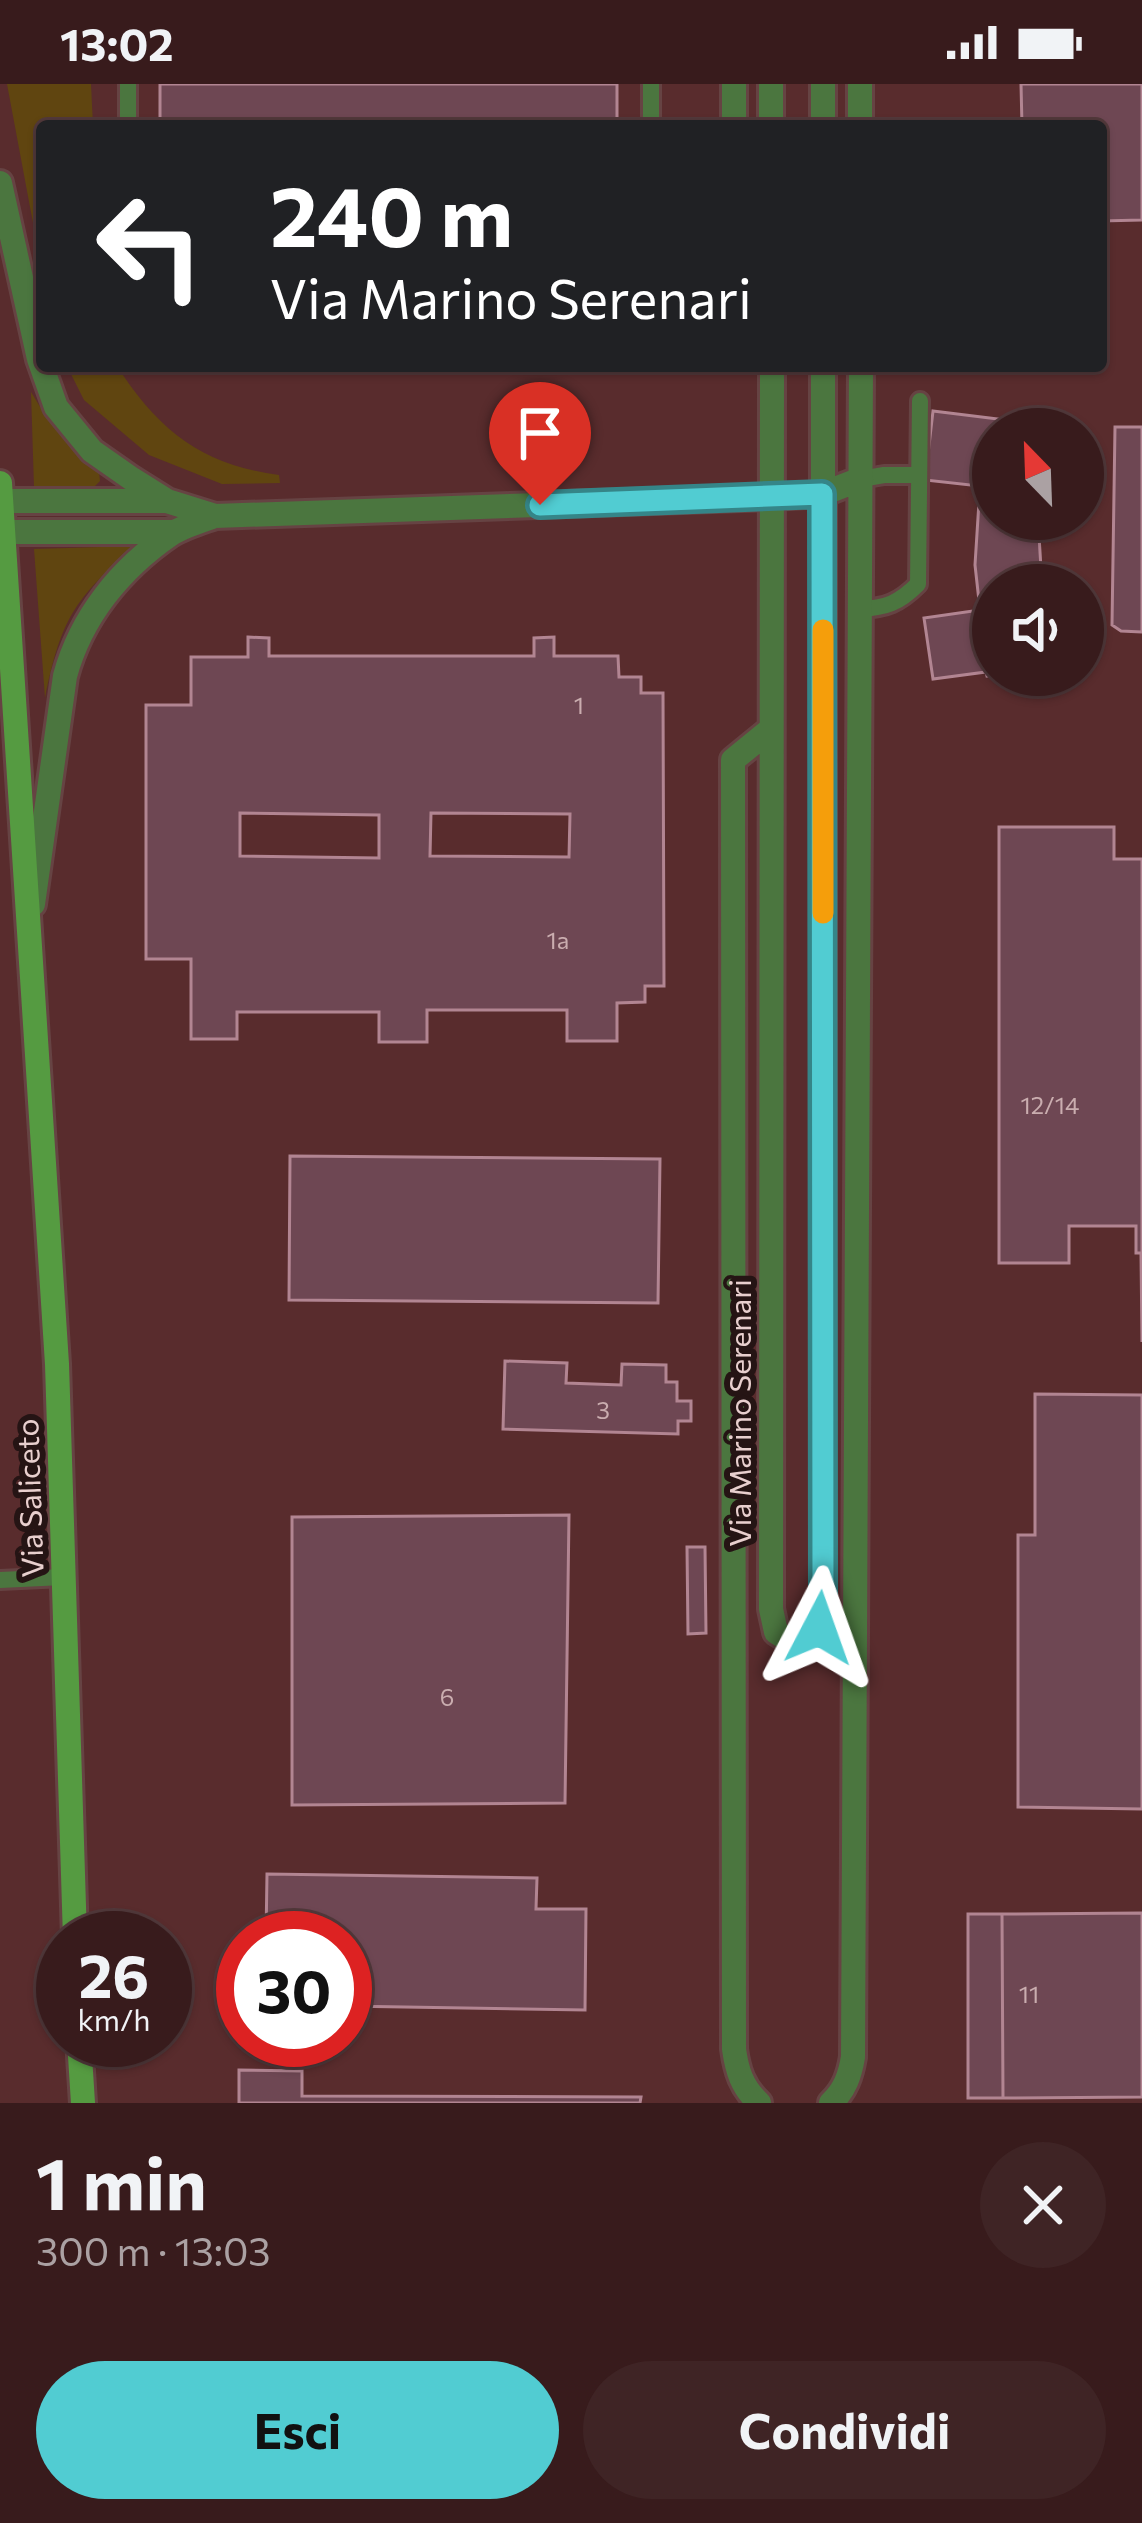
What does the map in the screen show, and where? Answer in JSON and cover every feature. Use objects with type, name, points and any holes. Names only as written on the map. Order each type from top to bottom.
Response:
[{"type":"main road","name":"Via Saliceto","points":[[0,483],[57,1364],[74,1911]]},
{"type":"main road","points":[[81,2067],[83,2103]]},
{"type":"street","points":[[734,84],[734,120]]},
{"type":"street","points":[[771,84],[771,120]]},
{"type":"street","points":[[823,120],[824,84]]},
{"type":"street","points":[[860,84],[860,120]]},
{"type":"street","points":[[0,183],[36,345]]},
{"type":"street","points":[[44,372],[56,407],[92,451],[167,501],[215,516],[772,497],[822,494],[861,479]]},
{"type":"street","name":"Via Marino Serenari","points":[[772,372],[771,1610],[776,1632],[788,1641],[804,1640],[819,1628],[823,1606],[823,372]]},
{"type":"street","points":[[831,2103],[850,2076],[853,2056],[861,372]]},
{"type":"street","points":[[0,501],[167,501]]},
{"type":"street","points":[[28,936],[65,676],[74,644],[93,609],[128,571],[174,532],[215,516]]},
{"type":"street","points":[[2,532],[174,532]]},
{"type":"street","points":[[0,688],[16,732]]},
{"type":"street","points":[[823,712],[860,712]]},
{"type":"street","name":"Via Marino Serenari","points":[[759,2103],[747,2092],[737,2071],[734,2049],[733,760],[771,729]]},
{"type":"street","points":[[733,936],[771,937]]},
{"type":"street","points":[[823,954],[859,953]]},
{"type":"street","points":[[733,1207],[771,1207]]},
{"type":"street","points":[[823,1250],[857,1249]]},
{"type":"street","points":[[733,1469],[770,1468]]},
{"type":"lane","points":[[128,84],[128,120]]},
{"type":"lane","points":[[651,84],[651,120]]},
{"type":"lane","points":[[860,609],[885,608],[918,584],[920,401]]},
{"type":"lane","points":[[861,479],[919,475]]},
{"type":"lane","points":[[0,1580],[63,1577]]},
{"type":"shaded area","points":[[0,84],[1142,84],[1142,2103],[0,2103]]},
{"type":"shaded area","points":[[7,84],[91,84],[93,120],[36,120],[36,239]]},
{"type":"shaded area","points":[[70,372],[121,372],[149,409],[184,441],[227,463],[279,475],[280,483],[222,484],[149,455],[84,400]]},
{"type":"shaded area","points":[[31,392],[47,418],[99,472],[95,486],[34,487]]},
{"type":"shaded area","points":[[135,546],[97,581],[73,612],[57,648],[45,698],[34,549]]},
{"type":"building","points":[[160,84],[617,84],[617,120],[160,120]]},
{"type":"building","points":[[1021,84],[1142,84],[1142,220],[1107,221],[1107,120],[1022,120]]},
{"type":"building","points":[[933,411],[972,416],[972,485],[925,480]]},
{"type":"building","points":[[1115,427],[1142,427],[1142,632],[1121,631],[1112,625]]},
{"type":"building","points":[[977,540],[1039,540],[1041,564],[975,564]]},
{"type":"building","points":[[972,611],[972,674],[933,679],[924,618]]},
{"type":"building","points":[[248,637],[269,638],[269,656],[534,656],[534,638],[554,637],[554,656],[618,656],[619,677],[641,677],[641,693],[663,693],[664,986],[645,986],[645,1002],[617,1003],[617,1041],[567,1041],[567,1010],[427,1010],[427,1042],[379,1042],[379,1012],[237,1012],[237,1039],[191,1039],[191,959],[146,959],[146,705],[191,705],[191,657],[248,657]],"holes":[[[240,813],[379,815],[379,858],[240,856]],[[431,813],[570,814],[569,857],[430,856]]]},
{"type":"building","points":[[999,827],[1114,827],[1114,859],[1142,859],[1142,1342],[1136,1226],[1069,1226],[1069,1263],[999,1263]]},
{"type":"building","points":[[290,1156],[660,1159],[658,1303],[289,1300]]},
{"type":"building","points":[[505,1361],[567,1363],[566,1383],[621,1385],[622,1364],[666,1365],[666,1382],[677,1382],[677,1401],[691,1401],[691,1421],[678,1421],[678,1434],[503,1429]]},
{"type":"building","points":[[1035,1394],[1142,1395],[1142,1809],[1018,1807],[1018,1535],[1035,1535]]},
{"type":"building","points":[[569,1515],[565,1803],[292,1805],[292,1517]]},
{"type":"building","points":[[687,1547],[705,1547],[706,1633],[688,1634]]},
{"type":"building","points":[[267,1874],[537,1878],[536,1909],[586,1909],[585,2010],[372,2006],[372,1911],[266,1911]]},
{"type":"building","points":[[1142,1913],[1142,2097],[1003,2098],[1002,1914]]},
{"type":"building","points":[[968,1914],[1002,1914],[1003,2098],[968,2098]]},
{"type":"building","points":[[239,2070],[302,2071],[302,2096],[641,2097],[640,2103],[239,2103]]},
{"type":"slow traffic","points":[[823,630],[823,913]]},
{"type":"route","points":[[540,505],[822,494],[823,1606],[819,1628]]}]
